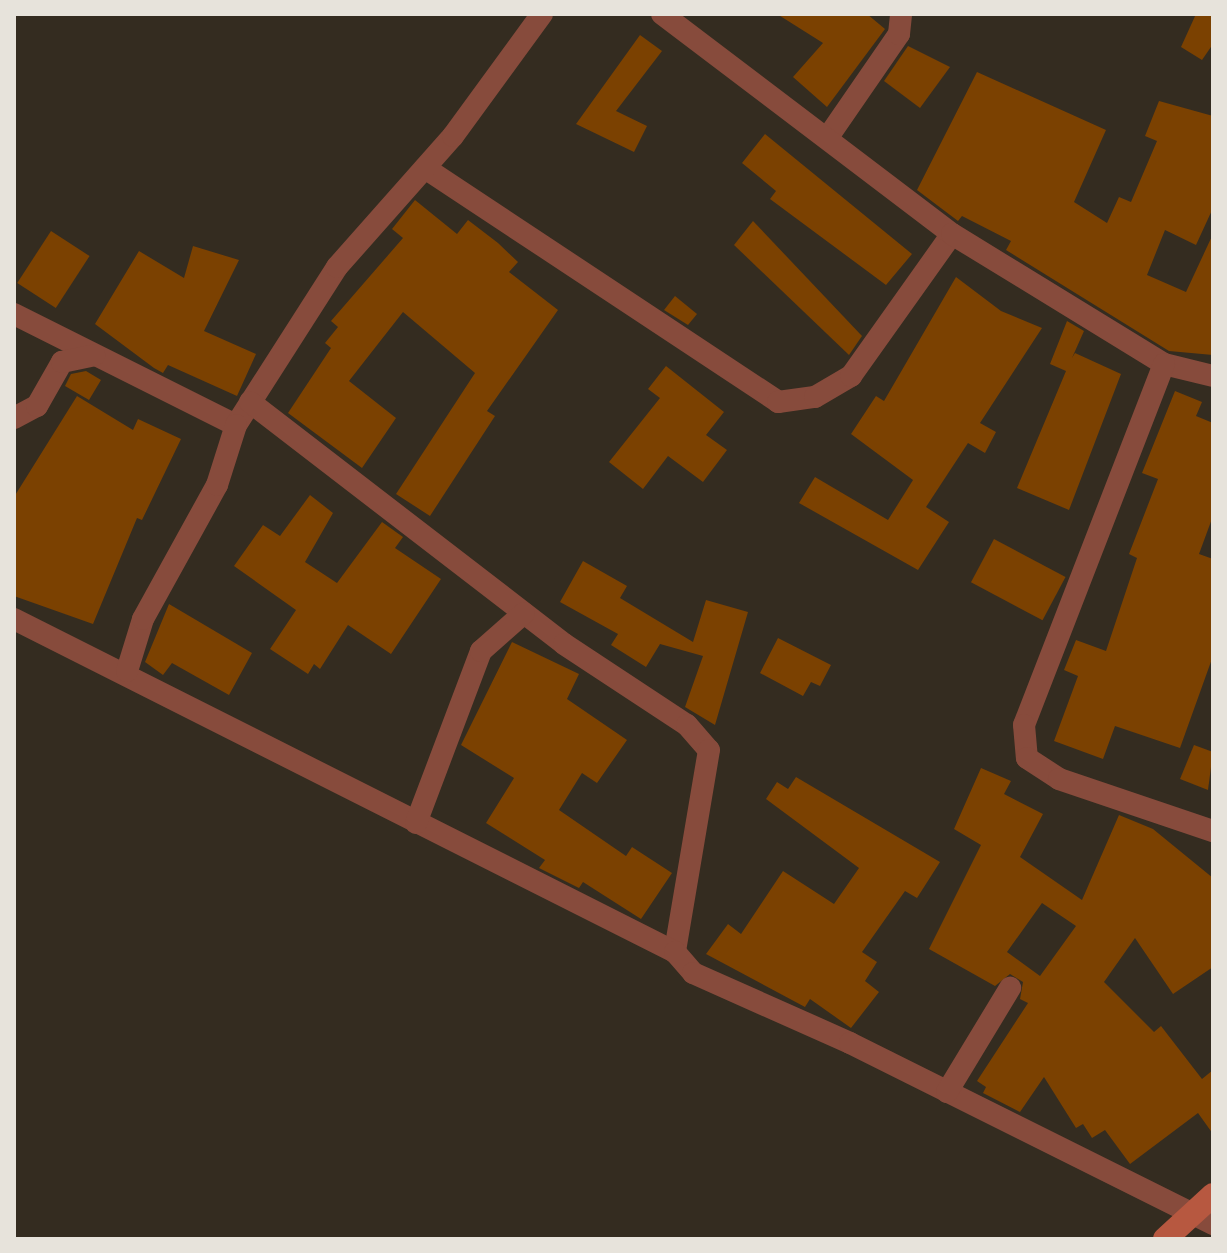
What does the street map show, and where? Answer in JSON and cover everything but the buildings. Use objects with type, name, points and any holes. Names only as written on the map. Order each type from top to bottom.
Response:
[{"type":"street","points":[[127,671],[143,619],[217,485],[236,425],[250,402],[337,267],[425,168],[542,14]]},
{"type":"street","points":[[662,14],[952,234],[1164,364],[1213,376]]},
{"type":"street","points":[[828,137],[899,34],[901,14]]},
{"type":"street","points":[[425,168],[778,402],[815,397],[851,376],[952,234]]},
{"type":"street","points":[[14,314],[236,425]]},
{"type":"street","points":[[14,418],[37,406],[62,362],[94,355]]},
{"type":"street","points":[[1164,364],[1024,725],[1027,758],[1059,779],[1213,831]]},
{"type":"street","points":[[250,402],[524,613],[687,725],[709,750],[675,952]]},
{"type":"street","points":[[416,823],[481,651],[524,613]]},
{"type":"street","points":[[14,619],[127,671],[416,823],[675,952],[693,973],[947,1092],[1203,1219]]},
{"type":"street","points":[[947,1092],[1010,988]]},
{"type":"street","points":[[1165,1239],[1203,1219],[1213,1195]]}]
